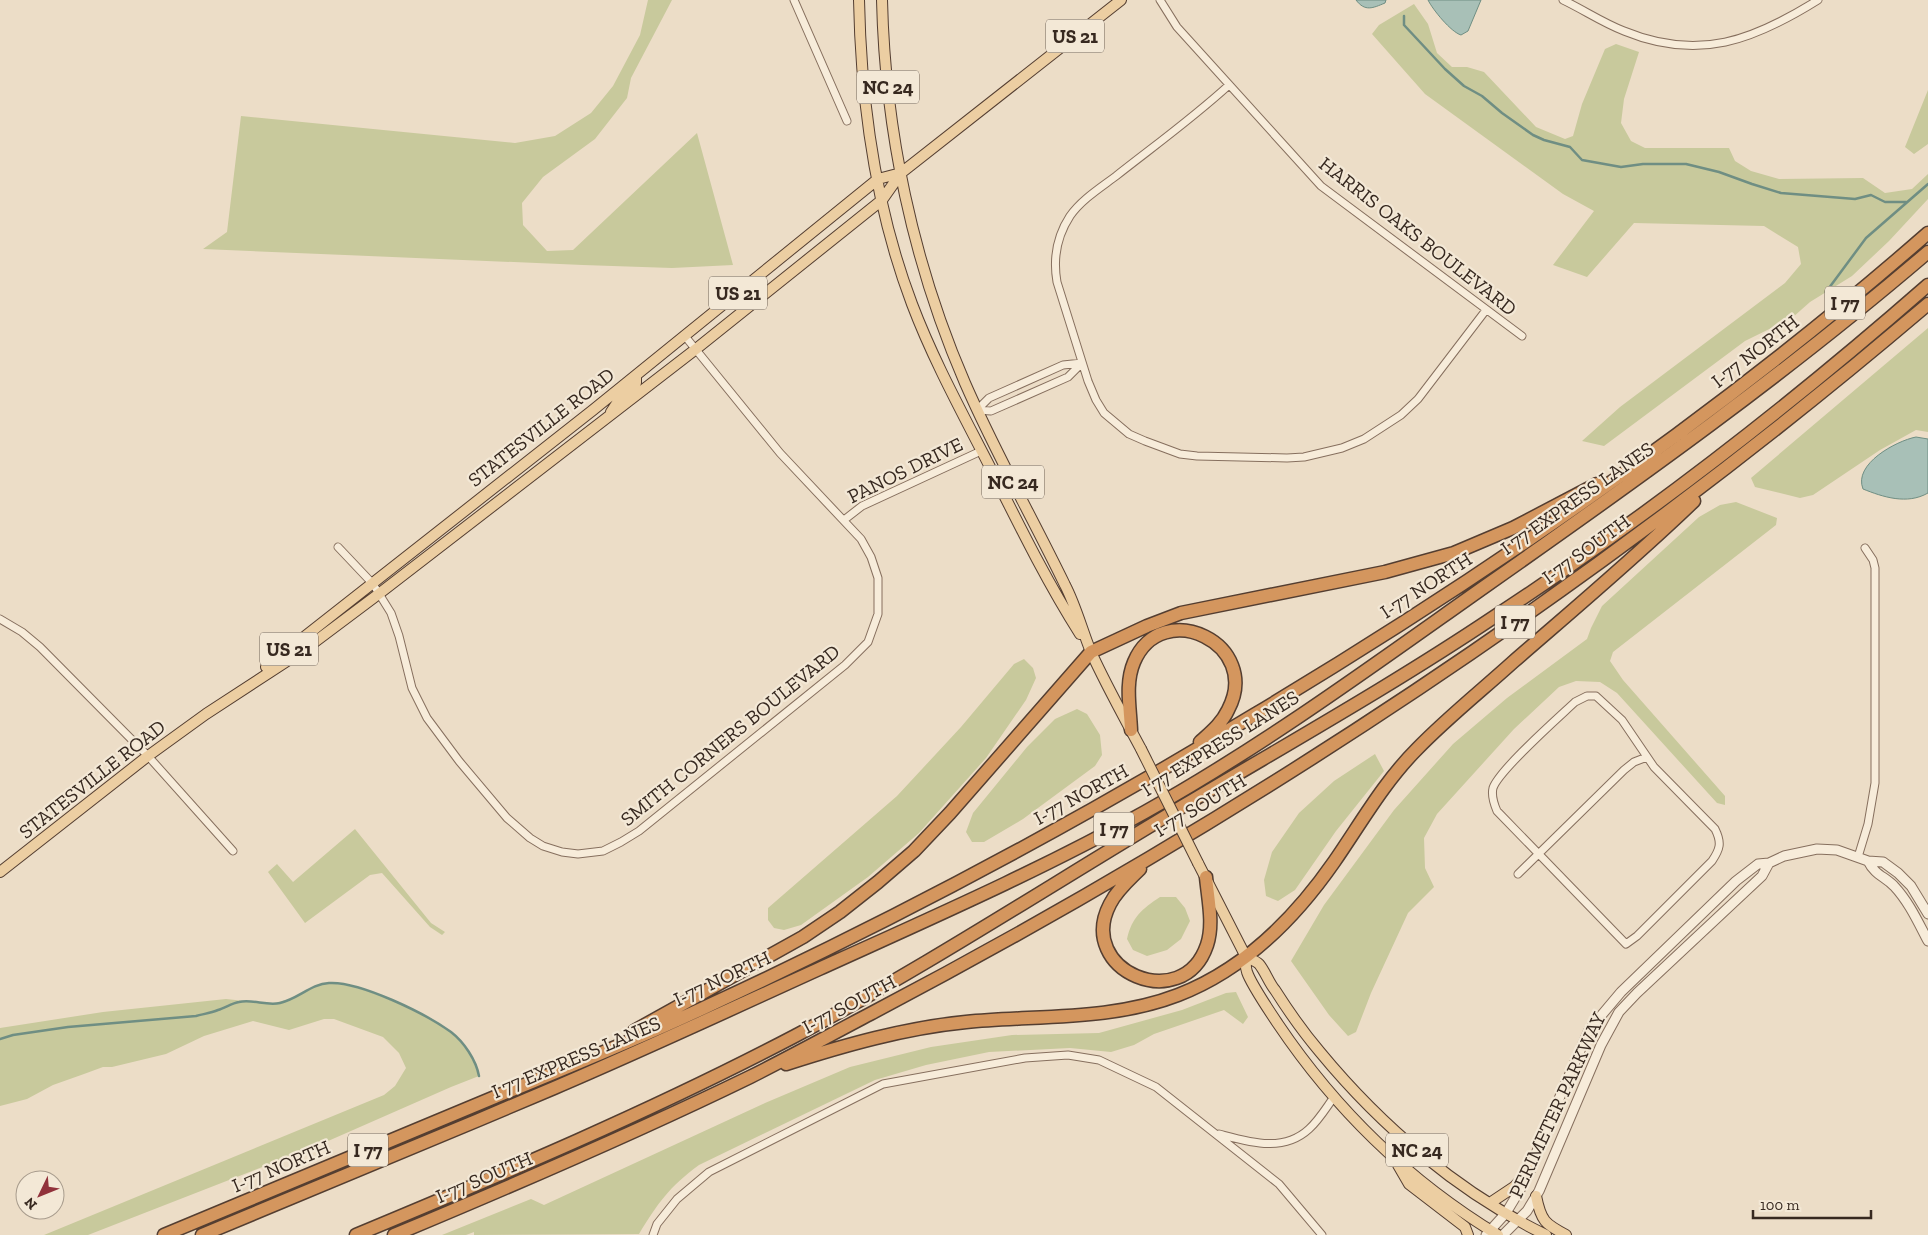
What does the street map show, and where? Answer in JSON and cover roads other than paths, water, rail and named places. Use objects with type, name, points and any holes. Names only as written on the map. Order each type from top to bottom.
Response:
[{"type":"highway","name":"I-77 NORTH","points":[[164,1235],[681,1019],[842,942],[1033,842],[1184,757],[1295,691],[1409,619],[1521,545],[1646,457],[1761,371],[1928,232]]},
{"type":"highway","name":"I 77 EXPRESS LANES","points":[[202,1235],[550,1090],[655,1044],[1004,884],[1147,811],[1221,767],[1292,721],[1615,494],[1776,375],[1858,311],[1928,252]]},
{"type":"highway","name":"I 77 EXPRESS LANES","points":[[356,1235],[590,1135],[694,1087],[797,1035],[947,951],[1151,825],[1353,707],[1499,615],[1640,517],[1804,390],[1928,285]]},
{"type":"highway","name":"I-77 SOUTH","points":[[394,1235],[553,1168],[753,1075],[991,949],[1157,854],[1293,770],[1460,661],[1609,556],[1738,458],[1928,304]]},
{"type":"highway","points":[[570,1066],[780,951],[858,899],[932,833],[1091,652],[1146,626],[1181,613],[1385,572],[1454,553],[1493,538],[1534,518],[1646,457]]},
{"type":"highway","points":[[753,1075],[843,1046],[934,1027],[984,1020],[1098,1013],[1149,1004],[1195,988],[1229,970],[1290,916],[1313,890],[1387,784],[1419,746],[1649,544],[1738,458]]},
{"type":"highway","points":[[1131,730],[1129,683],[1132,667],[1139,654],[1150,642],[1170,632],[1192,631],[1205,636],[1217,644],[1229,658],[1235,676],[1235,690],[1231,704],[1223,718],[1184,757]]},
{"type":"highway","points":[[1157,854],[1120,889],[1110,903],[1105,918],[1104,933],[1107,948],[1114,961],[1130,975],[1150,981],[1165,981],[1188,972],[1200,960],[1207,946],[1210,928],[1206,877]]},
{"type":"main road","name":"NC 24","points":[[859,0],[863,77],[878,179],[894,248],[912,304],[936,360],[1054,594],[1091,652],[1246,956],[1246,971],[1272,1015],[1334,1098],[1395,1160],[1439,1196],[1491,1233]]},
{"type":"main road","points":[[876,0],[884,46]]},
{"type":"main road","name":"NC 24","points":[[882,0],[884,46],[890,105],[912,227],[926,278],[953,354],[977,410],[1066,587],[1091,652]]},
{"type":"main road","name":"STATESVILLE ROAD","points":[[206,714],[304,650],[696,349],[882,200],[901,173],[1120,0]]},
{"type":"main road","name":"STATESVILLE ROAD","points":[[0,872],[373,584],[478,499],[636,376],[878,179],[901,173]]},
{"type":"main road","points":[[606,419],[623,394],[636,383],[636,376]]},
{"type":"main road","points":[[592,430],[589,421],[605,407],[611,395]]},
{"type":"main road","name":"NC 24","points":[[1246,956],[1259,964],[1302,1029],[1358,1095],[1422,1154],[1490,1204],[1546,1235]]},
{"type":"main road","points":[[1395,1160],[1409,1184],[1465,1227],[1468,1235]]},
{"type":"main road","points":[[1490,1204],[1514,1187],[1530,1170]]},
{"type":"main road","points":[[1536,1196],[1539,1210],[1548,1226],[1566,1235]]},
{"type":"street","points":[[794,0],[847,121]]},
{"type":"street","name":"HARRIS OAKS BOULEVARD","points":[[1160,0],[1177,27],[1321,186],[1522,336]]},
{"type":"street","points":[[1563,0],[1625,32],[1662,42],[1691,45],[1724,43],[1758,33],[1787,19],[1818,0]]},
{"type":"street","points":[[1229,85],[1194,116],[1079,205],[1070,216],[1063,230],[1056,255],[1055,270],[1082,363],[1096,400],[1104,413],[1129,434],[1180,454],[1287,458],[1304,457],[1342,448],[1364,438],[1401,415],[1418,399],[1486,310]]},
{"type":"street","name":"SMITH CORNERS BOULEVARD","points":[[338,547],[373,584],[391,613],[399,636],[412,688],[427,718],[459,761],[507,818],[530,838],[543,846],[570,853],[603,851],[621,842],[658,816],[845,665],[868,642],[878,614],[878,578],[871,557],[861,539],[780,453],[684,335]]},
{"type":"street","points":[[977,410],[989,398],[1063,365],[1082,363]]},
{"type":"street","points":[[977,410],[991,411],[1068,376],[1082,363]]},
{"type":"street","name":"PANOS DRIVE","points":[[844,520],[862,506],[982,451]]},
{"type":"street","points":[[1858,856],[1872,802],[1876,758],[1875,568],[1873,560],[1864,548]]},
{"type":"street","points":[[0,620],[22,632],[40,647],[148,756],[233,851]]},
{"type":"street","points":[[1587,696],[1596,696],[1622,720],[1647,758],[1664,778],[1715,829],[1720,839],[1720,848],[1712,861],[1690,885],[1637,936],[1626,944],[1538,854],[1497,811],[1492,800],[1492,790],[1504,770],[1575,702],[1587,696]]},
{"type":"street","points":[[1518,874],[1624,770],[1634,762],[1647,758]]},
{"type":"street","name":"PERIMETER PARKWAY","points":[[1491,1233],[1506,1213],[1530,1170],[1585,1038],[1600,1016],[1621,992],[1736,881],[1758,864],[1769,863],[1798,852],[1817,849],[1837,850],[1858,856],[1868,862],[1873,871],[1893,884],[1904,898],[1928,941]]},
{"type":"street","name":"PERIMETER PARKWAY","points":[[1868,862],[1882,862],[1898,873],[1911,886],[1928,914]]},
{"type":"street","name":"PERIMETER PARKWAY","points":[[1503,1235],[1527,1211],[1546,1177],[1563,1130],[1601,1045],[1619,1012],[1762,876],[1769,863]]},
{"type":"street","points":[[653,1235],[657,1224],[677,1199],[709,1172],[883,1084],[1017,1059],[1068,1056],[1100,1060],[1156,1086],[1279,1184],[1322,1235]]},
{"type":"street","points":[[1216,1134],[1258,1144],[1286,1142],[1308,1130],[1334,1098]]},
{"type":"waterway","points":[[1404,16],[1404,25],[1445,69],[1464,86],[1482,96],[1533,135],[1570,147],[1582,160],[1621,167],[1643,164],[1686,164],[1719,172],[1781,193],[1855,199],[1871,195],[1885,202],[1906,202]]},
{"type":"waterway","points":[[1826,292],[1866,238],[1928,184]]},
{"type":"waterway","points":[[0,1039],[13,1035],[68,1027],[196,1016],[244,1001],[270,1004],[280,1003],[322,984],[342,984],[358,987],[392,1000],[426,1016],[451,1032],[469,1052],[479,1076]]}]
